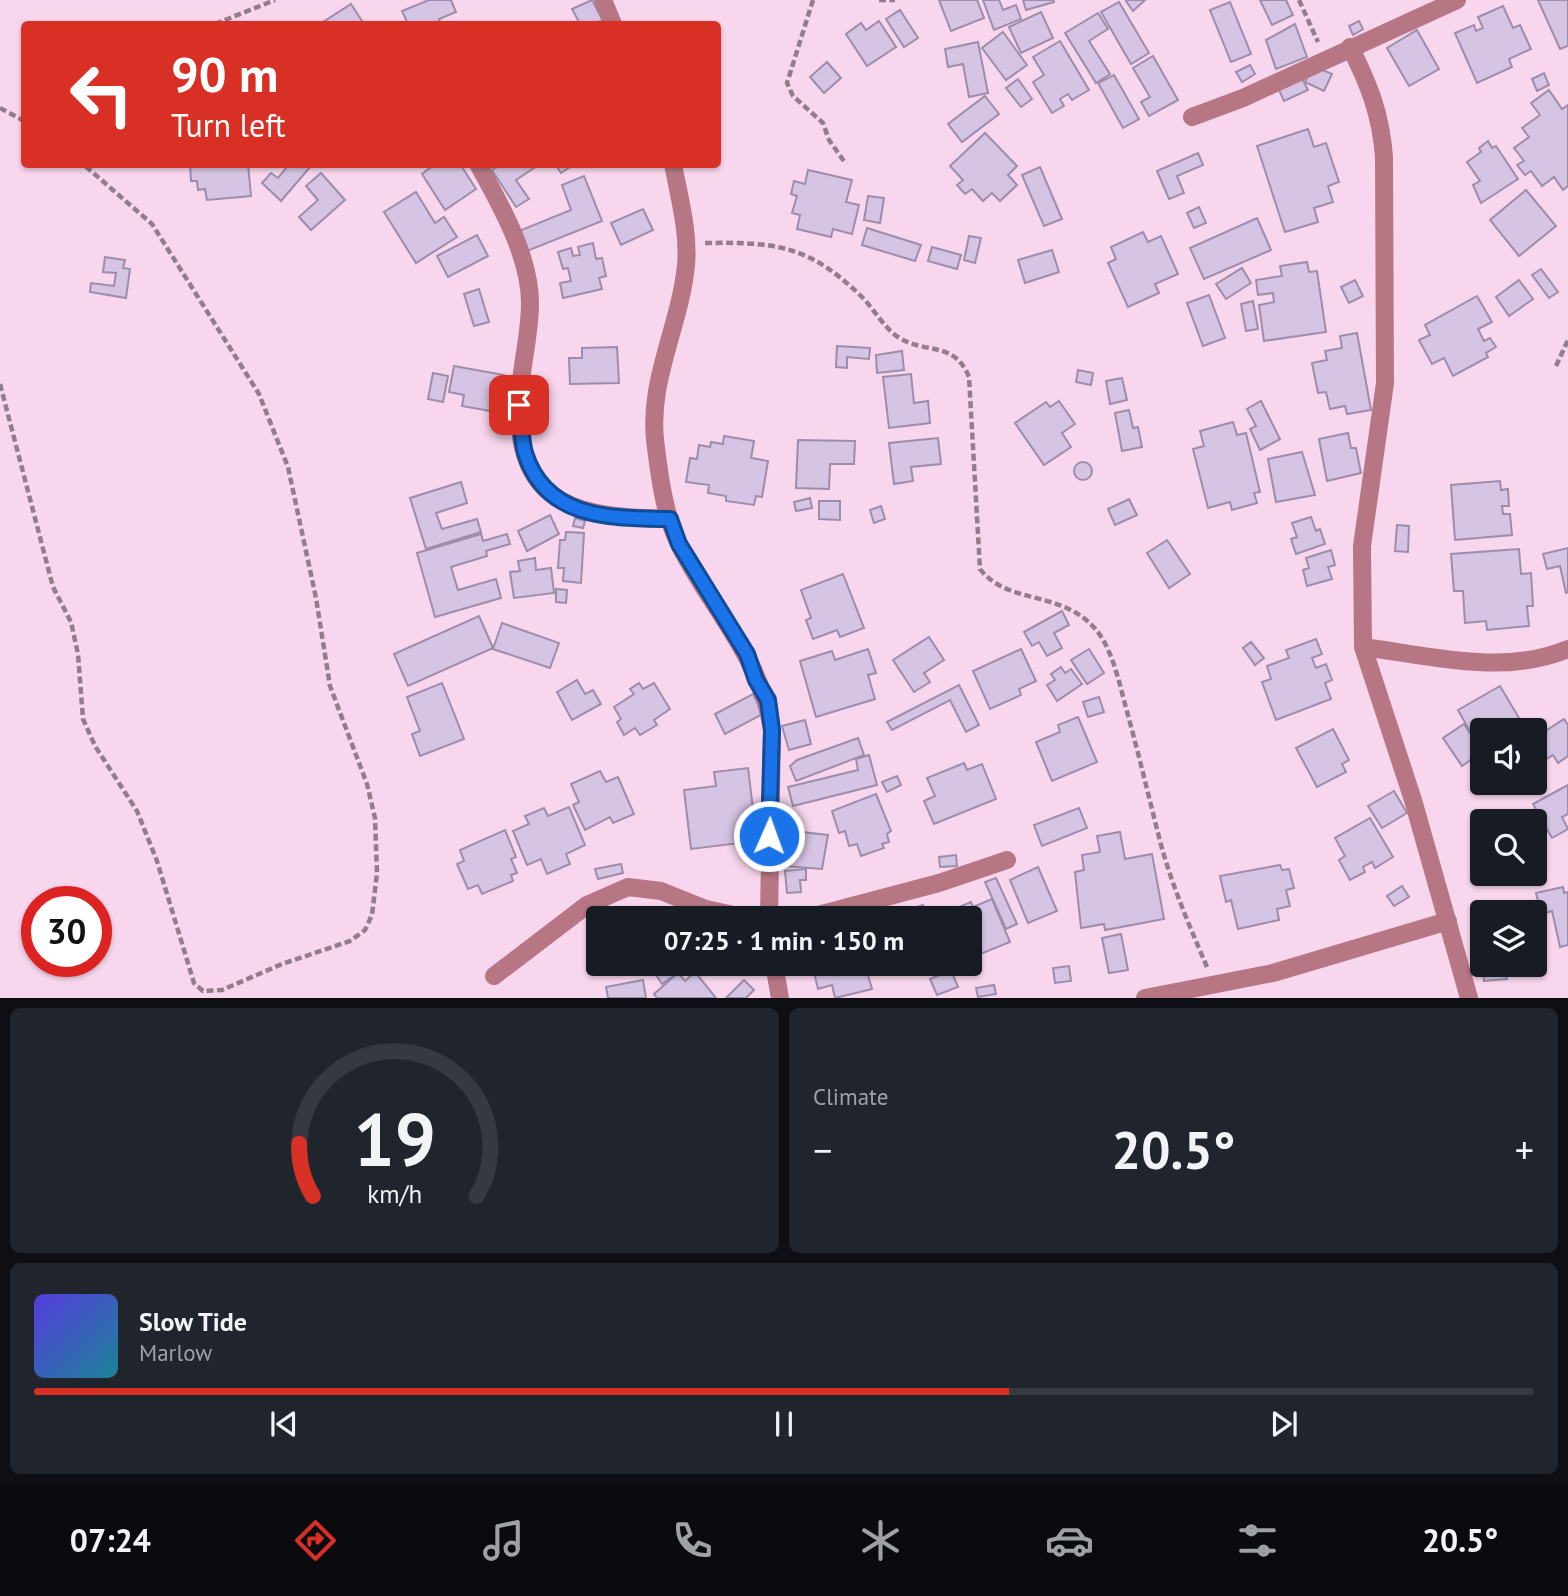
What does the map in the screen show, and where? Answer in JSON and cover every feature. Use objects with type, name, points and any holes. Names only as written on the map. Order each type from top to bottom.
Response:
[{"type":"street","points":[[603,0],[612,21]]},
{"type":"street","points":[[1192,117],[1243,98],[1325,58],[1457,0]]},
{"type":"street","points":[[1350,47],[1372,91],[1382,128],[1384,157],[1385,383],[1362,546],[1363,647],[1448,921],[1469,998]]},
{"type":"street","points":[[480,168],[508,226],[525,272],[530,302],[519,405],[525,452],[537,482],[561,503],[608,517],[670,519]]},
{"type":"street","points":[[674,168],[687,243],[686,268],[656,381],[652,417],[670,519],[679,544],[747,654],[756,680],[768,700],[772,730],[769,906]]},
{"type":"street","points":[[1363,647],[1503,665],[1535,661],[1568,649]]},
{"type":"street","points":[[852,906],[939,883],[1007,860]]},
{"type":"street","points":[[494,976],[587,905],[628,887],[661,891],[698,906]]},
{"type":"street","points":[[1145,998],[1273,973],[1448,921]]},
{"type":"street","points":[[776,976],[780,998]]},
{"type":"path","points":[[222,21],[275,0]]},
{"type":"path","points":[[813,0],[787,83],[793,96],[823,123],[829,140],[846,163]]},
{"type":"path","points":[[879,0],[895,0]]},
{"type":"path","points":[[1299,0],[1325,58]]},
{"type":"path","points":[[0,108],[21,119]]},
{"type":"path","points":[[0,384],[53,587],[71,622],[78,654],[83,719],[95,746],[137,811],[157,861],[194,983],[203,991],[222,990],[282,964],[349,942],[365,930],[372,915],[377,873],[375,818],[367,784],[330,686],[316,598],[288,467],[259,394],[152,223],[88,168]]},
{"type":"path","points":[[687,243],[773,243],[802,254],[825,267],[862,296],[897,336],[954,355],[963,362],[969,377],[980,569],[986,577],[1006,589],[1062,604],[1084,616],[1102,638],[1117,676],[1160,841],[1187,922],[1215,985]]},
{"type":"path","points":[[1556,366],[1568,340]]},
{"type":"building","points":[[429,0],[451,0],[456,12],[439,19],[440,21],[407,21],[402,11]]},
{"type":"building","points":[[592,0],[603,21],[578,21],[572,9]]},
{"type":"building","points":[[939,0],[977,0],[984,18],[951,31]]},
{"type":"building","points":[[983,0],[999,0],[1003,10],[1016,5],[1021,19],[994,30]]},
{"type":"building","points":[[1023,0],[1053,0],[1054,2],[1026,10]]},
{"type":"building","points":[[1127,0],[1145,0],[1133,11],[1126,1]]},
{"type":"building","points":[[1260,0],[1286,0],[1293,15],[1272,25]]},
{"type":"building","points":[[1538,0],[1568,0],[1568,46],[1560,49]]},
{"type":"building","points":[[1119,2],[1149,53],[1131,64],[1101,12]]},
{"type":"building","points":[[1230,2],[1251,54],[1231,62],[1210,10]]},
{"type":"building","points":[[351,4],[362,21],[325,21]]},
{"type":"building","points":[[1503,6],[1513,28],[1520,25],[1531,49],[1509,59],[1512,67],[1477,83],[1455,33],[1474,25],[1476,31],[1483,28],[1478,17]]},
{"type":"building","points":[[900,10],[918,38],[904,47],[886,19]]},
{"type":"building","points":[[1041,12],[1053,38],[1021,53],[1009,27]]},
{"type":"building","points":[[1098,13],[1108,29],[1089,41],[1110,74],[1096,83],[1065,33]]},
{"type":"building","points":[[879,21],[896,47],[867,66],[846,34],[861,23],[866,30]]},
{"type":"building","points":[[1359,21],[1363,29],[1353,35],[1349,26]]},
{"type":"building","points":[[1295,24],[1307,57],[1276,69],[1266,40]]},
{"type":"building","points":[[1417,30],[1439,69],[1409,86],[1387,48]]},
{"type":"building","points":[[1003,32],[1027,65],[1006,80],[982,48]]},
{"type":"building","points":[[1060,41],[1089,90],[1072,100],[1068,94],[1060,99],[1064,106],[1052,113],[1033,82],[1044,75],[1033,57]]},
{"type":"building","points":[[978,42],[988,93],[969,97],[963,64],[948,67],[945,49]]},
{"type":"building","points":[[1153,56],[1178,100],[1149,116],[1141,102],[1150,97],[1133,68]]},
{"type":"building","points":[[827,62],[841,78],[824,93],[810,77]]},
{"type":"building","points":[[1250,65],[1255,74],[1242,82],[1236,72]]},
{"type":"building","points":[[1313,66],[1332,74],[1324,91],[1305,82]]},
{"type":"building","points":[[1544,73],[1549,85],[1537,91],[1532,79]]},
{"type":"building","points":[[1114,75],[1139,119],[1123,128],[1098,83]]},
{"type":"building","points":[[1302,78],[1308,90],[1284,101],[1279,90]]},
{"type":"building","points":[[1018,79],[1032,99],[1021,107],[1006,88]]},
{"type":"building","points":[[1549,90],[1562,109],[1568,105],[1568,186],[1563,190],[1554,177],[1542,186],[1531,171],[1525,175],[1517,165],[1524,161],[1514,148],[1529,137],[1522,128],[1540,115],[1531,103]]},
{"type":"building","points":[[985,96],[999,114],[962,142],[948,124]]},
{"type":"building","points":[[1308,129],[1314,147],[1326,143],[1339,182],[1328,186],[1333,202],[1314,208],[1318,222],[1285,232],[1257,146]]},
{"type":"building","points":[[985,133],[1017,166],[1008,175],[1017,185],[1000,201],[992,193],[983,201],[972,189],[965,194],[957,185],[963,180],[950,166]]},
{"type":"building","points":[[1488,141],[1492,148],[1496,146],[1518,179],[1481,203],[1473,185],[1480,181],[1467,162],[1481,152],[1479,148]]},
{"type":"building","points":[[1198,153],[1203,165],[1177,176],[1184,193],[1169,199],[1157,171]]},
{"type":"building","points":[[1040,167],[1062,219],[1044,226],[1022,175]]},
{"type":"building","points":[[190,168],[248,168],[251,196],[207,200],[205,189],[198,190],[197,181],[191,181]]},
{"type":"building","points":[[286,168],[309,168],[281,201],[262,183],[271,173],[278,178]]},
{"type":"building","points":[[430,168],[463,168],[476,189],[445,210],[422,174]]},
{"type":"building","points":[[534,168],[516,180],[529,199],[516,207],[492,170]]},
{"type":"building","points":[[808,170],[852,180],[846,202],[859,205],[852,234],[833,229],[831,237],[797,229],[800,215],[792,213],[797,196],[791,194],[794,181],[805,184]]},
{"type":"building","points":[[321,173],[345,200],[311,230],[299,217],[318,200],[306,186]]},
{"type":"building","points":[[584,176],[602,221],[527,251],[519,231],[571,210],[562,185]]},
{"type":"building","points":[[1526,190],[1556,226],[1519,256],[1490,220]]},
{"type":"building","points":[[416,192],[435,223],[444,217],[457,237],[416,263],[384,212]]},
{"type":"building","points":[[868,196],[884,198],[880,223],[864,220]]},
{"type":"building","points":[[1199,207],[1206,223],[1194,228],[1187,213]]},
{"type":"building","points":[[643,209],[653,230],[621,245],[611,223]]},
{"type":"building","points":[[1257,218],[1271,250],[1204,279],[1190,248]]},
{"type":"building","points":[[867,228],[921,245],[915,261],[862,245]]},
{"type":"building","points":[[1143,232],[1148,242],[1161,236],[1178,274],[1155,284],[1159,293],[1128,307],[1108,263],[1116,259],[1111,247]]},
{"type":"building","points":[[477,235],[488,256],[448,277],[437,256]]},
{"type":"building","points":[[969,236],[981,238],[975,263],[964,260]]},
{"type":"building","points":[[593,243],[596,259],[602,258],[606,276],[599,278],[602,289],[563,298],[560,283],[571,281],[568,268],[563,269],[558,252],[571,248],[573,256],[580,255],[578,247]]},
{"type":"building","points":[[932,247],[961,255],[957,269],[928,261]]},
{"type":"building","points":[[1052,250],[1059,272],[1025,283],[1018,260]]},
{"type":"building","points":[[105,257],[125,260],[123,268],[130,269],[126,298],[90,292],[91,283],[114,286],[116,273],[103,272]]},
{"type":"building","points":[[1307,262],[1309,272],[1317,271],[1326,332],[1264,341],[1259,305],[1274,302],[1273,293],[1258,295],[1256,280],[1282,276],[1280,266]]},
{"type":"building","points":[[1242,268],[1251,283],[1226,299],[1216,284]]},
{"type":"building","points":[[1541,269],[1558,292],[1549,298],[1532,275]]},
{"type":"building","points":[[1355,280],[1363,296],[1349,303],[1341,287]]},
{"type":"building","points":[[1519,280],[1533,299],[1509,316],[1496,297]]},
{"type":"building","points":[[479,289],[489,322],[474,326],[464,294]]},
{"type":"building","points":[[1209,295],[1225,338],[1203,346],[1187,303]]},
{"type":"building","points":[[1477,296],[1492,322],[1478,329],[1484,341],[1490,338],[1496,347],[1486,353],[1488,357],[1453,376],[1444,358],[1432,364],[1419,340],[1430,335],[1425,325]]},
{"type":"building","points":[[1253,301],[1258,329],[1246,331],[1241,304]]},
{"type":"building","points":[[1357,333],[1371,410],[1347,414],[1345,406],[1330,409],[1326,392],[1318,393],[1312,363],[1327,360],[1325,351],[1342,348],[1340,336]]},
{"type":"building","points":[[837,346],[870,348],[869,359],[847,357],[847,368],[836,367]]},
{"type":"building","points":[[617,347],[619,383],[570,384],[569,358],[582,358],[582,348]]},
{"type":"building","points":[[902,351],[904,370],[877,373],[876,355]]},
{"type":"building","points":[[454,366],[504,375],[496,412],[462,406],[464,395],[449,392]]},
{"type":"building","points":[[1078,370],[1093,373],[1091,385],[1076,382]]},
{"type":"building","points":[[433,373],[448,376],[443,402],[428,399]]},
{"type":"building","points":[[911,374],[914,403],[928,401],[930,423],[889,428],[883,377]]},
{"type":"building","points":[[1122,378],[1127,400],[1110,404],[1106,381]]},
{"type":"building","points":[[1059,401],[1075,424],[1062,433],[1071,447],[1044,465],[1015,423],[1046,402],[1050,407]]},
{"type":"building","points":[[1261,401],[1280,439],[1260,450],[1250,429],[1256,426],[1247,409]]},
{"type":"building","points":[[1129,410],[1133,428],[1138,427],[1142,447],[1122,451],[1115,413]]},
{"type":"building","points":[[1233,422],[1237,435],[1246,433],[1260,492],[1254,493],[1257,503],[1232,510],[1230,502],[1208,508],[1193,449],[1204,446],[1200,431]]},
{"type":"building","points":[[1348,433],[1351,448],[1356,448],[1361,473],[1327,481],[1319,439]]},
{"type":"building","points":[[724,436],[754,441],[751,458],[768,461],[762,497],[756,496],[754,505],[726,501],[726,496],[708,493],[709,485],[686,482],[690,458],[697,459],[699,445],[710,447],[711,442],[723,444]]},
{"type":"building","points":[[938,438],[941,464],[911,467],[913,481],[894,484],[889,443]]},
{"type":"building","points":[[798,440],[855,441],[854,464],[830,464],[829,489],[796,488]]},
{"type":"building","points":[[1302,452],[1315,495],[1276,502],[1268,459]]},
{"type":"building","points":[[1083,462],[1089,465],[1092,471],[1089,477],[1083,480],[1077,477],[1074,471],[1077,465]]},
{"type":"building","points":[[1500,481],[1501,490],[1508,489],[1509,506],[1502,506],[1503,514],[1510,514],[1512,535],[1455,540],[1451,485]]},
{"type":"building","points":[[461,482],[467,503],[436,513],[442,529],[477,519],[481,532],[426,549],[410,498]]},
{"type":"building","points":[[810,498],[812,508],[796,511],[794,502]]},
{"type":"building","points":[[1129,499],[1137,515],[1115,525],[1108,509]]},
{"type":"building","points":[[819,501],[840,501],[840,520],[819,519]]},
{"type":"building","points":[[881,506],[885,519],[874,523],[870,510]]},
{"type":"building","points":[[550,515],[559,534],[527,551],[518,531]]},
{"type":"building","points":[[1311,517],[1316,531],[1320,529],[1325,544],[1296,554],[1291,539],[1297,537],[1292,523]]},
{"type":"building","points":[[575,518],[585,521],[583,528],[573,526]]},
{"type":"building","points":[[1397,525],[1409,526],[1408,552],[1395,551]]},
{"type":"building","points":[[566,532],[584,533],[581,583],[563,581],[564,568],[558,568],[560,540],[565,540]]},
{"type":"building","points":[[481,534],[483,541],[507,534],[510,544],[486,551],[487,556],[451,567],[458,590],[496,579],[501,598],[435,617],[417,553]]},
{"type":"building","points":[[1167,540],[1190,574],[1169,588],[1147,553]]},
{"type":"building","points":[[1568,548],[1566,593],[1560,566],[1547,569],[1543,554]]},
{"type":"building","points":[[1519,549],[1521,574],[1531,573],[1533,606],[1527,606],[1529,626],[1487,630],[1486,621],[1465,623],[1463,591],[1454,591],[1451,554]]},
{"type":"building","points":[[1331,550],[1335,565],[1328,567],[1332,579],[1307,586],[1303,570],[1309,568],[1306,558]]},
{"type":"building","points":[[535,558],[536,570],[551,568],[554,593],[514,598],[510,572],[520,571],[518,561]]},
{"type":"building","points":[[843,574],[864,628],[840,637],[837,630],[813,639],[806,620],[811,618],[801,590]]},
{"type":"building","points":[[556,589],[567,590],[566,603],[556,602]]},
{"type":"building","points":[[1062,611],[1069,625],[1054,633],[1062,648],[1047,656],[1039,642],[1032,646],[1024,632]]},
{"type":"building","points":[[479,616],[493,648],[408,686],[394,654]]},
{"type":"building","points":[[502,623],[559,643],[550,668],[493,649]]},
{"type":"building","points":[[929,637],[944,660],[924,673],[930,682],[914,692],[893,660]]},
{"type":"building","points":[[1316,639],[1322,654],[1312,658],[1316,668],[1326,664],[1332,680],[1325,683],[1331,699],[1276,720],[1262,682],[1271,679],[1267,666],[1289,658],[1286,650]]},
{"type":"building","points":[[1251,642],[1264,658],[1255,665],[1243,648]]},
{"type":"building","points":[[868,649],[876,673],[868,675],[875,699],[816,717],[800,661],[832,651],[835,660]]},
{"type":"building","points":[[1021,649],[1036,681],[1019,689],[1021,695],[990,709],[973,671]]},
{"type":"building","points":[[1089,649],[1104,673],[1087,684],[1071,660]]},
{"type":"building","points":[[1061,667],[1065,673],[1071,669],[1082,684],[1057,701],[1047,685],[1055,680],[1051,674]]},
{"type":"building","points":[[577,680],[585,694],[593,690],[601,704],[572,720],[557,692]]},
{"type":"building","points":[[442,683],[464,739],[420,756],[412,734],[420,731],[407,697]]},
{"type":"building","points":[[639,683],[643,689],[654,683],[670,709],[654,720],[657,725],[640,735],[635,728],[624,735],[617,722],[621,719],[614,707],[634,694],[630,689]]},
{"type":"building","points":[[959,685],[979,725],[966,732],[950,700],[892,730],[887,722]]},
{"type":"building","points":[[1500,686],[1519,718],[1470,718],[1470,731],[1458,710]]},
{"type":"building","points":[[753,694],[763,714],[725,734],[715,714]]},
{"type":"building","points":[[1099,697],[1104,712],[1088,717],[1083,702]]},
{"type":"building","points":[[1078,717],[1097,762],[1052,781],[1036,742],[1060,732],[1058,725]]},
{"type":"building","points":[[1564,719],[1568,725],[1568,756],[1558,763],[1553,755],[1547,759],[1547,730]]},
{"type":"building","points":[[805,720],[811,744],[789,750],[782,726]]},
{"type":"building","points":[[1464,724],[1470,733],[1470,760],[1462,766],[1443,738]]},
{"type":"building","points":[[1333,729],[1349,760],[1342,764],[1346,772],[1317,787],[1296,748]]},
{"type":"building","points":[[858,738],[864,755],[796,781],[790,766],[797,760]]},
{"type":"building","points":[[869,755],[877,785],[793,806],[788,787],[858,770],[856,759]]},
{"type":"building","points":[[964,763],[967,770],[982,764],[996,799],[934,824],[924,801],[935,796],[927,778]]},
{"type":"building","points":[[748,768],[757,841],[691,849],[684,790],[716,786],[714,772]]},
{"type":"building","points":[[600,771],[606,782],[618,777],[634,814],[613,823],[610,817],[585,830],[573,805],[579,802],[571,784]]},
{"type":"building","points":[[897,776],[901,785],[887,792],[882,782]]},
{"type":"building","points":[[1568,785],[1568,814],[1562,817],[1568,829],[1552,838],[1547,829],[1547,809],[1536,809],[1533,804]]},
{"type":"building","points":[[1394,791],[1407,813],[1382,828],[1368,806]]},
{"type":"building","points":[[876,794],[891,831],[887,834],[889,842],[882,844],[884,848],[861,856],[857,844],[849,846],[845,831],[839,833],[832,811]]},
{"type":"building","points":[[569,807],[585,845],[566,854],[570,864],[547,874],[541,859],[527,865],[513,831],[529,824],[525,816],[544,808],[548,816]]},
{"type":"building","points":[[1079,808],[1087,828],[1042,846],[1034,825]]},
{"type":"building","points":[[1370,818],[1393,857],[1375,868],[1372,862],[1363,867],[1365,872],[1350,880],[1339,860],[1345,856],[1335,838]]},
{"type":"building","points":[[505,830],[516,857],[511,859],[517,873],[511,875],[513,881],[482,894],[478,885],[468,889],[457,864],[464,861],[460,850]]},
{"type":"building","points":[[783,830],[828,835],[822,869],[783,866]]},
{"type":"building","points":[[1120,832],[1125,859],[1152,854],[1164,919],[1105,930],[1104,924],[1081,928],[1075,872],[1084,870],[1082,855],[1100,852],[1097,836]]},
{"type":"building","points":[[956,855],[957,866],[940,867],[939,857]]},
{"type":"building","points":[[621,864],[623,873],[598,879],[595,869]]},
{"type":"building","points":[[1280,865],[1282,870],[1289,869],[1294,888],[1286,890],[1290,906],[1277,909],[1279,920],[1238,929],[1231,900],[1226,902],[1220,876]]},
{"type":"building","points":[[1038,867],[1057,911],[1028,923],[1010,880]]},
{"type":"building","points":[[806,869],[806,880],[800,880],[801,892],[787,893],[785,871]]},
{"type":"building","points":[[996,878],[1017,924],[1006,929],[985,882]]},
{"type":"building","points":[[1402,886],[1409,897],[1394,906],[1387,896]]},
{"type":"building","points":[[1563,887],[1564,893],[1568,892],[1568,945],[1560,947],[1552,911],[1547,912],[1547,900],[1538,900],[1536,893]]},
{"type":"building","points":[[992,899],[1010,942],[982,953],[982,906],[975,906]]},
{"type":"building","points":[[1121,934],[1128,970],[1109,973],[1102,938]]},
{"type":"building","points":[[1069,966],[1071,981],[1055,983],[1053,968]]},
{"type":"building","points":[[657,976],[673,976],[662,984]]},
{"type":"building","points":[[675,976],[681,976],[685,981],[691,976],[698,976],[716,998],[657,998],[654,994]]},
{"type":"building","points":[[815,976],[868,976],[872,989],[835,998],[832,985],[818,989]]},
{"type":"building","points":[[953,976],[958,987],[937,995],[930,979]]},
{"type":"building","points":[[1484,977],[1507,979],[1484,981]]},
{"type":"building","points":[[643,980],[646,998],[608,998],[606,987]]},
{"type":"building","points":[[744,980],[754,990],[746,998],[726,998]]},
{"type":"building","points":[[994,985],[996,994],[978,997],[976,988]]},
{"type":"route","points":[[519,405],[525,452],[537,482],[561,503],[608,517],[670,519],[679,544],[747,654],[756,680],[768,700],[772,730],[769,836]]}]
